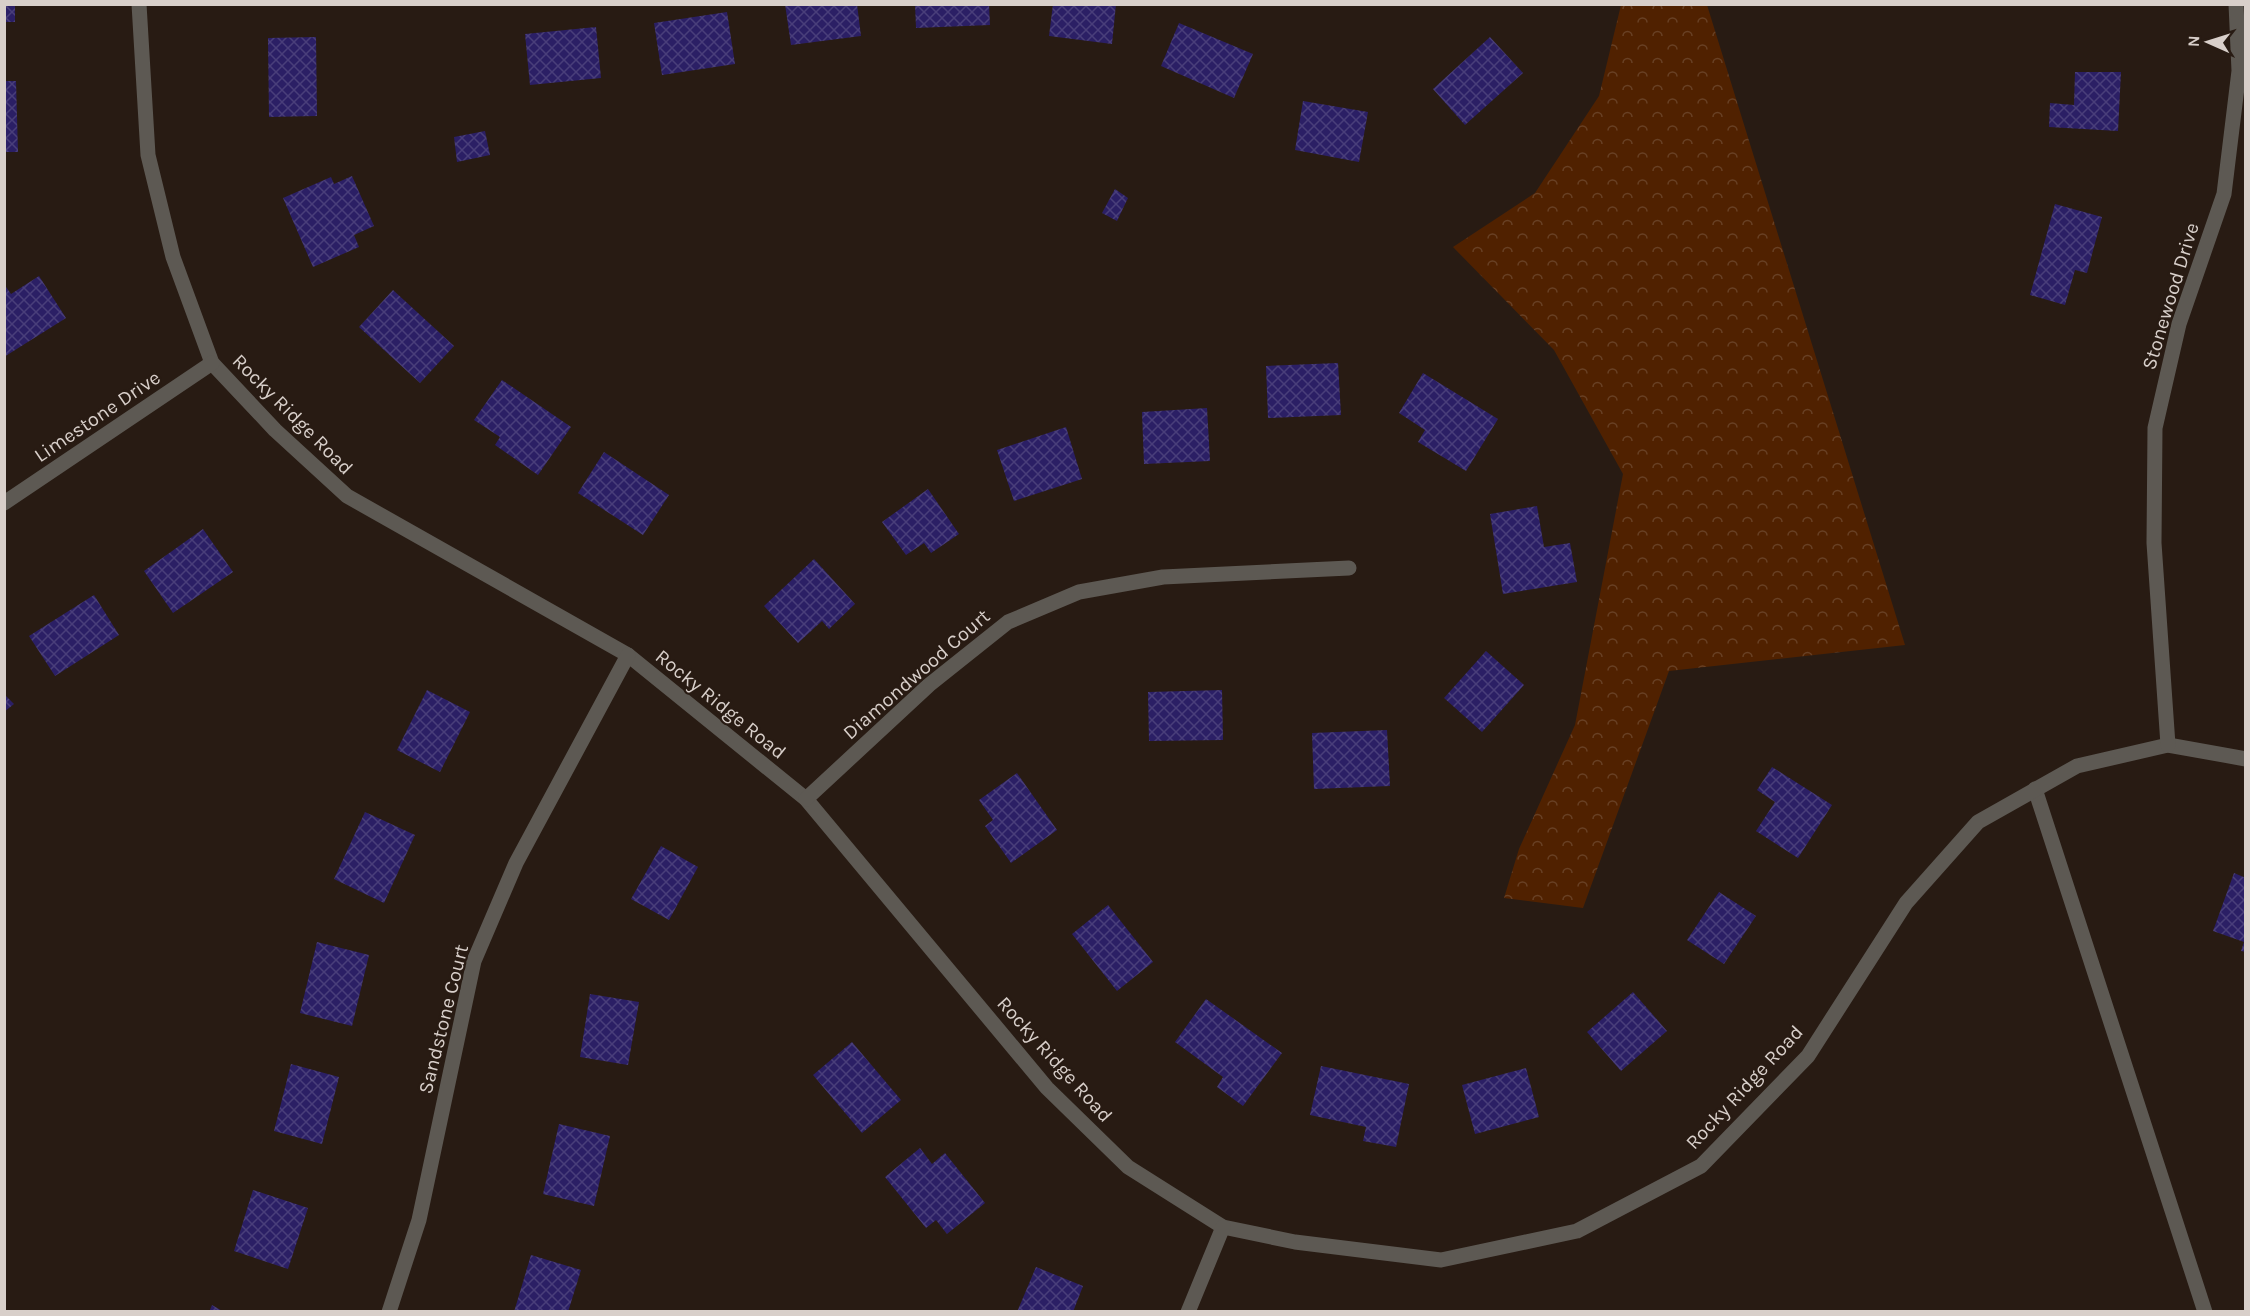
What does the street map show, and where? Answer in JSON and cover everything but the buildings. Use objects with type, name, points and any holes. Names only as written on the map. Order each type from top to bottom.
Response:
[{"type":"street","name":"Rocky Ridge Road","points":[[139,4],[148,155],[173,257],[212,363],[275,430],[347,496],[628,655],[806,799],[1047,1088],[1128,1167],[1223,1227],[1295,1242],[1440,1260],[1577,1231],[1701,1166],[1808,1056],[1906,903],[1978,822],[2077,766],[2168,745],[2246,759]]},
{"type":"street","name":"Stonewood Drive","points":[[2168,745],[2154,543],[2155,428],[2179,324],[2224,194],[2239,71],[2236,4]]},
{"type":"street","name":"Limestone Drive","points":[[4,503],[212,363]]},
{"type":"street","name":"Diamondwood Court","points":[[806,799],[929,685],[1008,622],[1079,592],[1163,577],[1349,568]]},
{"type":"street","name":"Sandstone Court","points":[[389,1311],[419,1220],[474,961],[516,863],[628,655]]},
{"type":"street","points":[[2035,789],[2205,1311]]},
{"type":"street","points":[[1188,1311],[1223,1227]]},
{"type":"green space","points":[[1621,5],[1707,5],[1905,645],[1669,671],[1583,908],[1504,898],[1519,849],[1575,725],[1623,474],[1554,350],[1453,247],[1535,193],[1599,96]]}]
